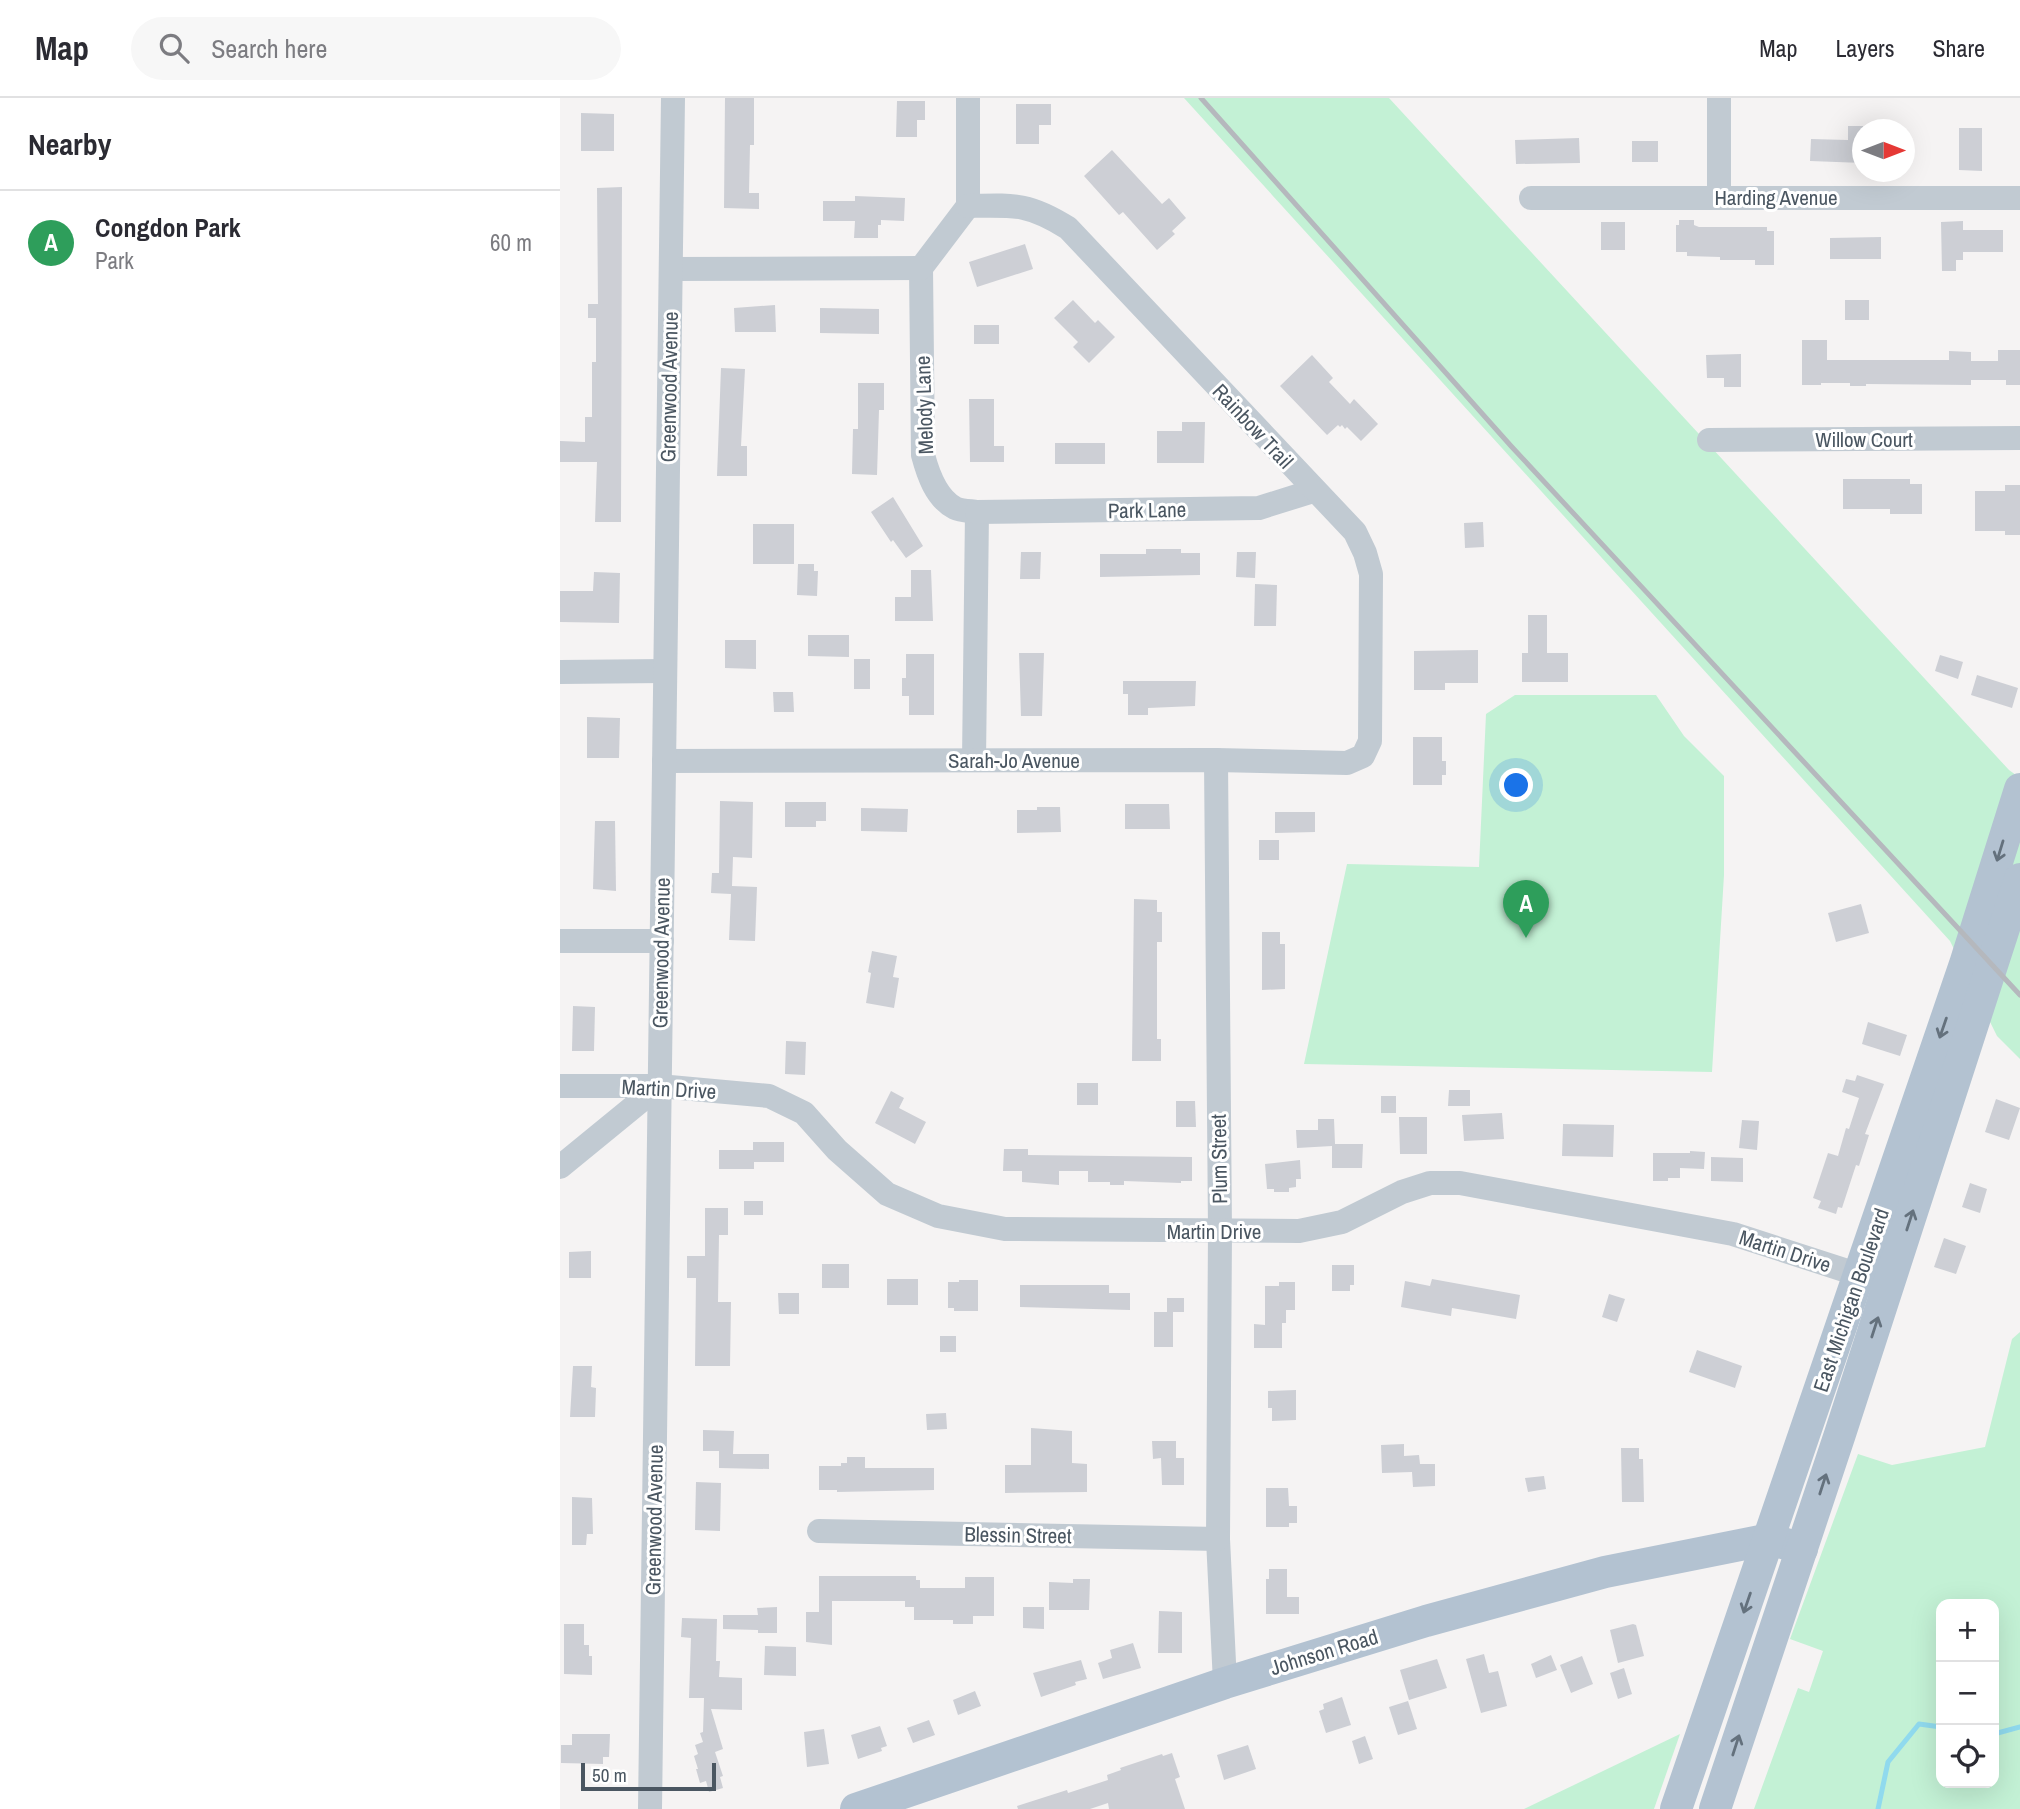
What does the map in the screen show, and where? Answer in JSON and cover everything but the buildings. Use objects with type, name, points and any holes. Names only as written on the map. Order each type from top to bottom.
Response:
[{"type":"main road","name":"East Michigan Boulevard","points":[[1715,1809],[1802,1549],[1874,1280],[1965,964],[2020,789]]},
{"type":"main road","name":"East Michigan Boulevard","points":[[1676,1809],[1770,1539],[1874,1280],[2020,879]]},
{"type":"main road","name":"Johnson Road","points":[[856,1809],[1225,1683],[1426,1621],[1605,1572],[1770,1539],[1802,1549]]},
{"type":"street","name":"Greenwood Avenue","points":[[650,1809],[673,98]]},
{"type":"street","points":[[671,269],[921,268],[968,206],[968,98]]},
{"type":"street","points":[[1719,98],[1719,197]]},
{"type":"street","name":"Harding Avenue","points":[[1531,198],[2020,198]]},
{"type":"street","name":"Rainbow Trail","points":[[968,206],[1015,205],[1044,214],[1068,228],[1313,491],[1355,532],[1371,574],[1370,741],[1363,756]]},
{"type":"street","name":"Melody Lane","points":[[921,268],[923,455],[929,478],[940,494],[954,508],[977,512]]},
{"type":"street","name":"Willow Court","points":[[1709,440],[2020,438]]},
{"type":"street","name":"Park Lane","points":[[977,512],[1259,508],[1313,491]]},
{"type":"street","points":[[974,760],[977,512]]},
{"type":"street","points":[[560,672],[665,671]]},
{"type":"street","name":"Sarah-Jo Avenue","points":[[664,761],[1216,760],[1348,763],[1363,756]]},
{"type":"street","name":"Plum Street","points":[[1216,760],[1220,1231],[1218,1539],[1225,1683]]},
{"type":"street","points":[[560,942],[662,941]]},
{"type":"street","name":"Martin Drive","points":[[560,1086],[659,1086],[769,1096],[804,1113],[837,1150],[887,1194],[938,1216],[1005,1229],[1299,1231],[1342,1222],[1402,1192],[1430,1183],[1460,1183],[1733,1234],[1874,1280]]},
{"type":"street","points":[[560,1167],[659,1086]]},
{"type":"street","name":"Blessin Street","points":[[818,1531],[1218,1539]]},
{"type":"green space","points":[[1184,98],[1389,98],[2009,770],[2020,778],[2020,1059],[1997,1036],[1950,941]]},
{"type":"green space","points":[[1515,695],[1656,695],[1684,736],[1724,776],[1724,875],[1712,1072],[1304,1064],[1347,864],[1479,867],[1486,714]]},
{"type":"green space","points":[[2020,1332],[2020,1809],[1754,1809],[1798,1688],[1809,1692],[1823,1651],[1790,1639],[1858,1454],[1892,1465],[1985,1447],[2012,1339]]},
{"type":"green space","points":[[1680,1734],[1654,1809],[1524,1809]]},
{"type":"waterway","points":[[1878,1809],[1888,1762],[1919,1724],[1936,1726]]},
{"type":"waterway","points":[[1999,1733],[2020,1727]]},
{"type":"railway","points":[[1201,98],[1511,446],[2020,995]]},
{"type":"place","name":"Congdon Park","points":[[1526,938]]}]
